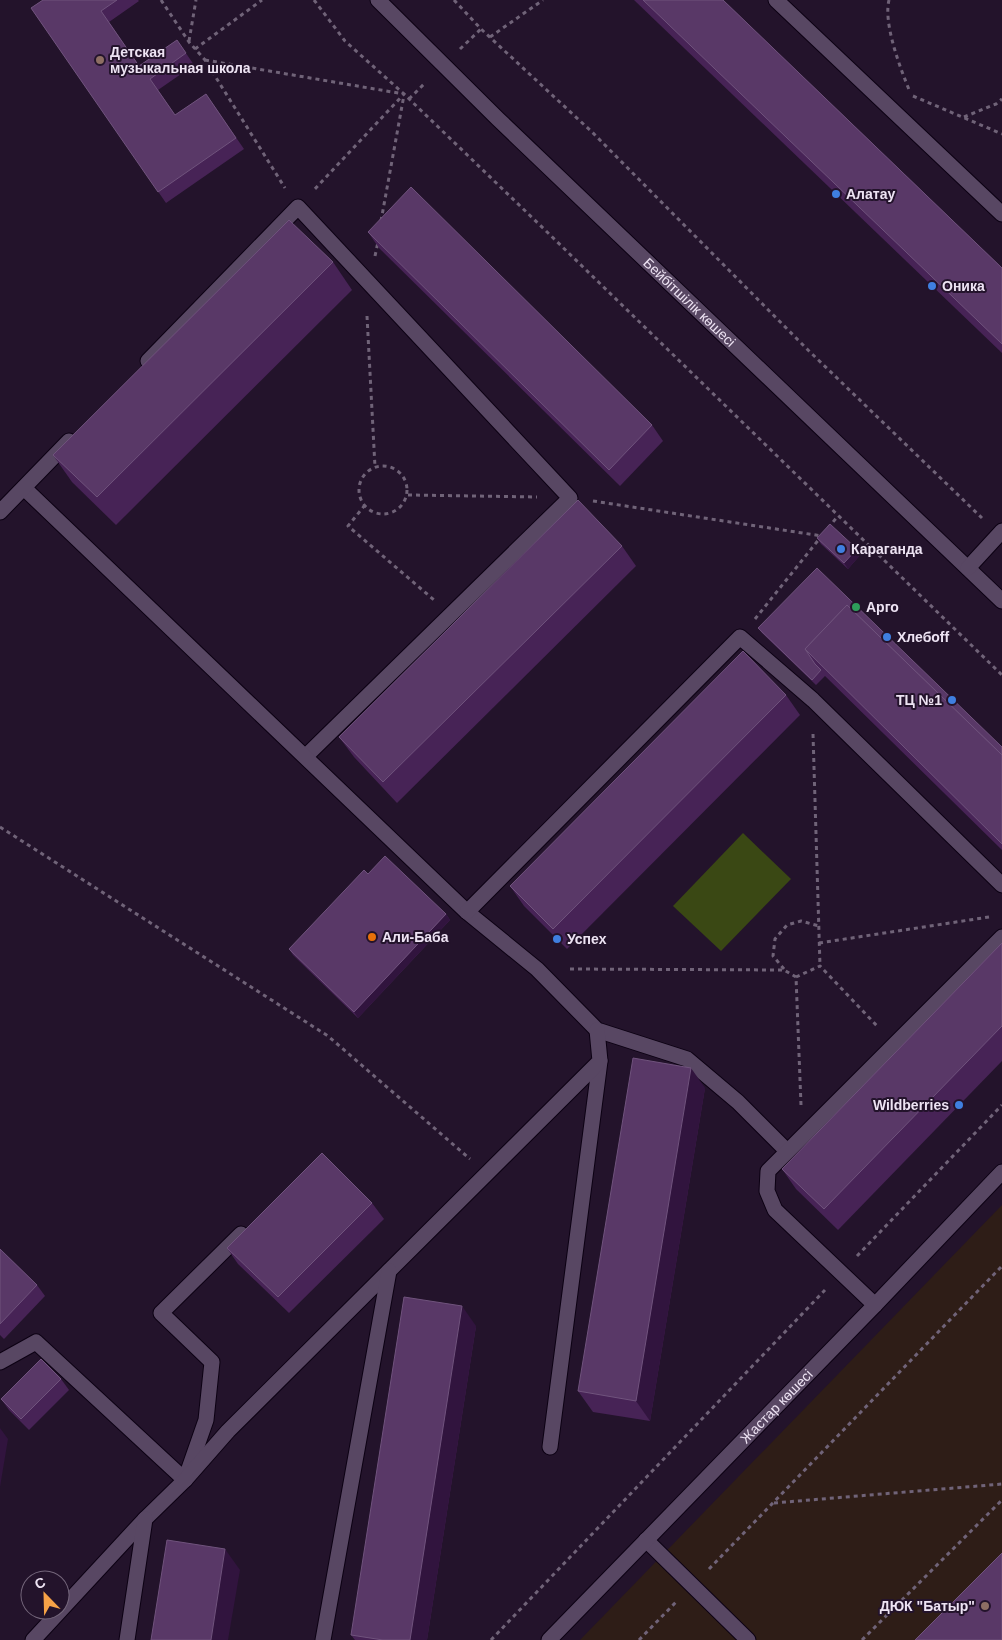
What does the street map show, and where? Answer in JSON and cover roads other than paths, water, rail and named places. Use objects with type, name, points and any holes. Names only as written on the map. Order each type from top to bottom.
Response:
[{"type":"street","name":"Бейбітшілік көшесі","points":[[378,0],[491,112],[1002,601]]},
{"type":"street","points":[[776,0],[1002,214]]},
{"type":"street","points":[[140,368],[298,207],[570,498],[306,756]]},
{"type":"street","points":[[0,512],[78,432]]},
{"type":"street","points":[[24,488],[467,912],[537,969],[596,1030],[687,1059],[738,1102],[787,1151]]},
{"type":"street","points":[[968,568],[1000,532]]},
{"type":"street","points":[[467,912],[740,637],[813,700],[1002,885]]},
{"type":"street","points":[[875,1305],[775,1210],[767,1191],[768,1171],[1002,937]]},
{"type":"street","points":[[550,1447],[600,1061],[596,1030]]},
{"type":"street","points":[[33,1640],[145,1519],[185,1480],[228,1431],[600,1061]]},
{"type":"street","name":"Жастар көшесі","points":[[549,1640],[1002,1172]]},
{"type":"street","points":[[185,1480],[206,1420],[212,1362],[162,1313],[254,1222]]},
{"type":"street","points":[[324,1640],[389,1271]]},
{"type":"street","points":[[0,1362],[36,1342],[185,1480]]},
{"type":"street","points":[[127,1640],[145,1519]]},
{"type":"street","points":[[646,1540],[748,1640]]},
{"type":"place","name":"Детская музыкальная школа","points":[[100,60]]},
{"type":"place","name":"Алатау","points":[[836,194]]},
{"type":"place","name":"Оника","points":[[932,286]]},
{"type":"place","name":"Караганда","points":[[841,549]]},
{"type":"place","name":"Арго","points":[[856,607]]},
{"type":"place","name":"Хлебoff","points":[[887,637]]},
{"type":"place","name":"ТЦ №1","points":[[952,700]]},
{"type":"place","name":"Али-Баба","points":[[372,937]]},
{"type":"place","name":"Успех","points":[[557,939]]},
{"type":"place","name":"Wildberries","points":[[959,1105]]},
{"type":"place","name":"ДЮК \"Батыр\"","points":[[985,1606]]}]
